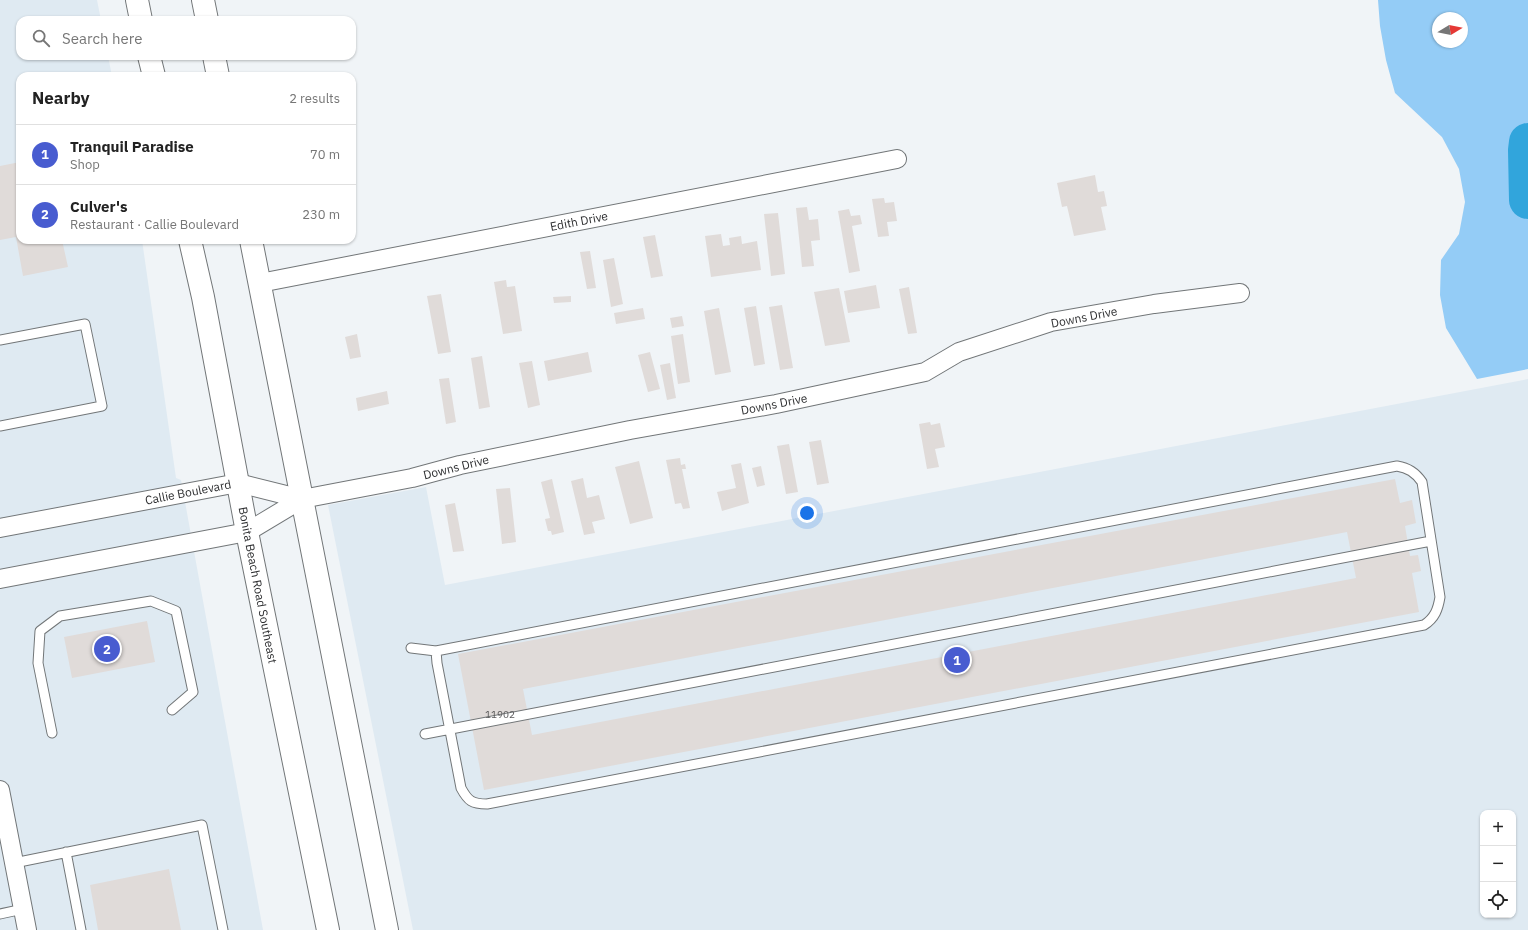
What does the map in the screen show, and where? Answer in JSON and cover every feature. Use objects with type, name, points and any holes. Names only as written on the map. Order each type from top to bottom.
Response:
[{"type":"main road","points":[[137,0],[140,16]]},
{"type":"main road","points":[[203,0],[206,16]]},
{"type":"main road","points":[[150,60],[153,72]]},
{"type":"main road","points":[[215,60],[217,72]]},
{"type":"main road","name":"Bonita Beach Road Southeast","points":[[191,244],[203,297],[247,532],[328,930]]},
{"type":"main road","points":[[252,244],[387,930]]},
{"type":"street","name":"Edith Drive","points":[[260,283],[898,160]]},
{"type":"street","name":"Downs Drive","points":[[302,499],[412,478],[460,465],[630,430],[776,404],[917,374],[925,372],[958,352],[1051,322],[1154,304],[1240,293]]},
{"type":"street","name":"Callie Boulevard","points":[[0,528],[238,483],[302,499]]},
{"type":"street","points":[[0,579],[247,532],[302,499]]},
{"type":"street","points":[[0,790],[27,930]]},
{"type":"lane","points":[[0,340],[85,324],[102,406],[0,426]]},
{"type":"lane","points":[[411,648],[436,651],[1397,466],[1407,468],[1417,475],[1422,482],[1440,597],[1436,614],[1424,625],[487,804],[477,804],[467,798],[460,788],[436,651]]},
{"type":"lane","points":[[425,734],[1431,541]]},
{"type":"lane","points":[[52,733],[38,663],[40,631],[60,616],[151,601],[176,611],[192,692],[172,710]]},
{"type":"lane","points":[[14,863],[202,825],[223,930]]},
{"type":"lane","points":[[66,852],[81,930]]},
{"type":"lane","points":[[0,914],[23,909]]},
{"type":"shaded area","points":[[0,0],[97,0],[100,16],[16,16],[16,60],[109,60],[111,72],[16,72],[16,244],[143,244],[176,478],[181,480],[263,930],[0,930]]},
{"type":"shaded area","points":[[1378,0],[1528,0],[1528,369],[1477,379],[1446,328],[1440,295],[1441,260],[1459,234],[1465,202],[1459,169],[1442,137],[1395,93],[1386,60],[1380,26]]},
{"type":"shaded area","points":[[1528,379],[1528,930],[413,930],[328,505],[426,487],[445,585]]},
{"type":"building","points":[[16,163],[16,237],[0,240],[0,166]]},
{"type":"building","points":[[1095,175],[1098,192],[1104,191],[1107,206],[1101,207],[1106,230],[1074,236],[1067,206],[1062,207],[1057,183]]},
{"type":"building","points":[[884,198],[885,203],[894,202],[897,221],[887,222],[889,236],[878,237],[872,199]]},
{"type":"building","points":[[807,207],[809,220],[818,219],[820,240],[811,241],[814,266],[802,267],[796,208]]},
{"type":"building","points":[[849,209],[851,216],[860,215],[862,224],[852,226],[860,271],[849,273],[838,211]]},
{"type":"building","points":[[778,213],[785,274],[771,276],[764,214]]},
{"type":"building","points":[[721,234],[723,246],[730,245],[729,238],[741,236],[742,244],[757,241],[761,270],[711,277],[705,236]]},
{"type":"building","points":[[655,235],[663,276],[651,278],[643,237]]},
{"type":"building","points":[[17,244],[63,244],[68,267],[23,276]]},
{"type":"building","points":[[590,251],[596,288],[587,289],[580,252]]},
{"type":"building","points":[[614,258],[623,304],[611,307],[603,260]]},
{"type":"building","points":[[506,280],[507,287],[515,286],[522,331],[503,334],[494,282]]},
{"type":"building","points":[[876,285],[880,308],[848,313],[844,291]]},
{"type":"building","points":[[909,287],[917,333],[908,334],[899,289]]},
{"type":"building","points":[[839,288],[850,342],[825,346],[814,292]]},
{"type":"building","points":[[441,294],[451,352],[438,354],[427,296]]},
{"type":"building","points":[[571,296],[571,302],[554,303],[553,297]]},
{"type":"building","points":[[782,305],[793,368],[780,370],[769,307]]},
{"type":"building","points":[[756,306],[765,364],[754,366],[744,308]]},
{"type":"building","points":[[643,308],[645,319],[616,324],[614,313]]},
{"type":"building","points":[[719,308],[731,372],[715,375],[704,311]]},
{"type":"building","points":[[682,316],[684,326],[672,328],[670,318]]},
{"type":"building","points":[[357,334],[361,357],[350,359],[345,337]]},
{"type":"building","points":[[683,334],[690,382],[678,384],[671,336]]},
{"type":"building","points":[[588,352],[592,372],[548,381],[544,361]]},
{"type":"building","points":[[650,352],[660,389],[648,392],[638,355]]},
{"type":"building","points":[[482,356],[490,407],[479,409],[471,358]]},
{"type":"building","points":[[532,361],[540,405],[528,408],[519,363]]},
{"type":"building","points":[[670,363],[676,398],[667,400],[660,365]]},
{"type":"building","points":[[449,378],[456,422],[446,424],[439,379]]},
{"type":"building","points":[[387,391],[389,404],[358,411],[356,398]]},
{"type":"building","points":[[930,422],[931,425],[940,423],[945,447],[935,449],[939,467],[927,469],[919,424]]},
{"type":"building","points":[[821,440],[829,483],[817,485],[809,442]]},
{"type":"building","points":[[789,444],[798,492],[786,494],[777,446]]},
{"type":"building","points":[[680,458],[681,465],[685,464],[686,469],[682,469],[690,508],[683,509],[681,503],[675,504],[666,460]]},
{"type":"building","points":[[639,461],[653,518],[630,524],[615,467]]},
{"type":"building","points":[[741,463],[749,503],[722,511],[717,492],[736,488],[731,465]]},
{"type":"building","points":[[761,466],[765,485],[757,487],[752,468]]},
{"type":"building","points":[[583,478],[587,498],[599,495],[605,519],[592,522],[595,533],[584,535],[571,481]]},
{"type":"building","points":[[552,479],[564,532],[552,535],[551,531],[548,531],[545,519],[550,518],[541,482]]},
{"type":"building","points":[[1395,479],[1400,503],[1412,500],[1416,523],[1405,526],[1410,556],[1418,555],[1421,571],[1412,573],[1419,612],[484,790],[458,654]],"holes":[[[1347,532],[1356,578],[532,735],[523,689]]]},
{"type":"building","points":[[510,488],[516,542],[502,544],[496,489]]},
{"type":"building","points":[[455,503],[464,551],[453,552],[445,505]]},
{"type":"building","points":[[147,621],[155,662],[72,678],[64,637]]},
{"type":"building","points":[[169,869],[181,930],[98,930],[90,885]]},
{"type":"waterway","points":[[1528,142],[1528,200]]},
{"type":"place","name":"Culver's","points":[[107,649]]},
{"type":"place","name":"Tranquil Paradise","points":[[957,660]]}]
